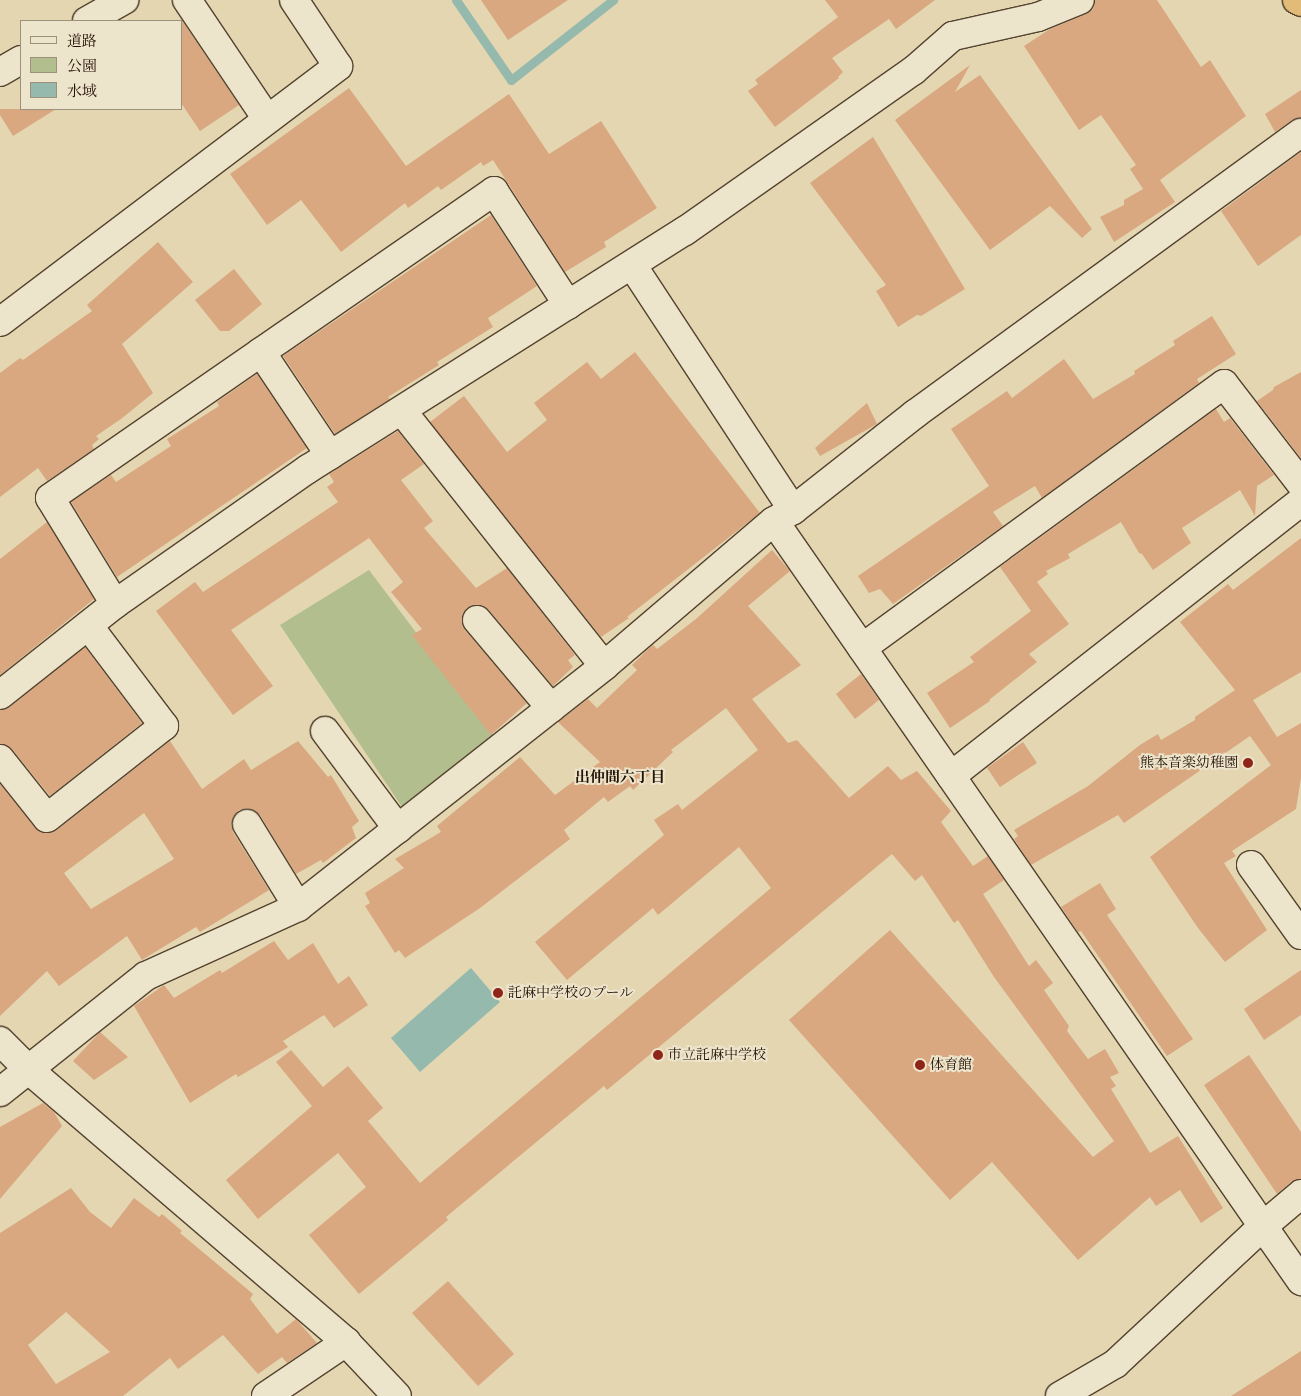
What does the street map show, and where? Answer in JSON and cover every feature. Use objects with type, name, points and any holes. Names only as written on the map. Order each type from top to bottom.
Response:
[{"type":"highway","points":[[1297,0],[1301,2]]},
{"type":"street","points":[[89,20],[124,0]]},
{"type":"street","points":[[187,0],[267,119]]},
{"type":"street","points":[[0,322],[338,66],[294,0]]},
{"type":"street","points":[[0,694],[115,604],[330,455],[693,226],[913,71],[953,36],[1038,17],[1080,0]]},
{"type":"street","points":[[0,72],[20,61]]},
{"type":"street","points":[[0,1092],[146,976],[298,907],[604,666],[783,516],[915,414],[1301,133]]},
{"type":"street","points":[[115,604],[50,498],[494,191],[568,305]]},
{"type":"street","points":[[632,265],[862,648],[1301,1281]]},
{"type":"street","points":[[261,352],[330,455]]},
{"type":"street","points":[[862,648],[1224,384],[1301,484]]},
{"type":"street","points":[[402,411],[604,666]]},
{"type":"street","points":[[952,776],[1301,502]]},
{"type":"street","points":[[477,620],[551,708]]},
{"type":"street","points":[[0,760],[47,818],[164,726],[88,625]]},
{"type":"street","points":[[324,731],[398,829]]},
{"type":"street","points":[[247,824],[298,907]]},
{"type":"street","points":[[1251,866],[1301,935]]},
{"type":"street","points":[[0,1041],[30,1070],[346,1342],[397,1396]]},
{"type":"street","points":[[1060,1396],[1115,1364],[1262,1227],[1301,1194]]},
{"type":"street","points":[[266,1396],[346,1342]]},
{"type":"green space","points":[[369,570],[497,740],[406,813],[280,625]]},
{"type":"water","points":[[471,968],[500,1002],[420,1072],[391,1038]]},
{"type":"building","points":[[481,0],[568,0],[508,40]]},
{"type":"building","points":[[825,0],[935,0],[896,29],[889,19],[832,58],[843,72],[839,78],[775,127],[748,91],[758,84],[755,80],[838,17]]},
{"type":"building","points":[[1095,0],[1157,0],[1201,67],[1210,60],[1246,116],[1160,180],[1175,202],[1114,242],[1100,217],[1124,205],[1124,200],[1143,189],[1130,169],[1136,165],[1101,115],[1079,130],[1024,46],[1050,29],[1086,14],[1093,9]]},
{"type":"building","points":[[182,20],[239,105],[200,131],[182,104]]},
{"type":"building","points":[[970,65],[955,92],[980,75],[1092,229],[1082,238],[1050,206],[990,250],[895,120]]},
{"type":"building","points":[[349,88],[406,166],[509,94],[549,154],[601,121],[657,208],[604,242],[606,247],[565,272],[493,160],[483,166],[481,162],[441,190],[438,186],[408,208],[405,203],[341,252],[301,200],[267,225],[230,174]]},
{"type":"building","points":[[1301,90],[1301,118],[1292,120],[1275,132],[1265,114]]},
{"type":"building","points":[[0,109],[54,110],[13,136],[0,115]]},
{"type":"building","points":[[873,137],[965,289],[921,316],[917,315],[898,327],[876,291],[886,285],[810,183]]},
{"type":"building","points":[[1301,152],[1301,235],[1258,266],[1221,211]]},
{"type":"building","points":[[491,215],[537,286],[488,318],[493,327],[437,362],[439,365],[388,397],[390,399],[335,434],[283,356]]},
{"type":"building","points":[[158,242],[193,282],[122,344],[153,393],[96,436],[99,439],[92,445],[94,449],[47,481],[38,468],[0,497],[0,373],[20,358],[23,360],[92,311],[87,305]]},
{"type":"building","points":[[234,269],[262,304],[229,331],[220,331],[195,300]]},
{"type":"building","points":[[1212,316],[1236,354],[1197,379],[1199,383],[1042,498],[1035,486],[993,512],[1003,526],[893,604],[880,589],[869,593],[858,576],[989,486],[951,429],[1007,391],[1012,398],[1064,359],[1093,399],[1135,374],[1134,371],[1175,345],[1173,341]]},
{"type":"building","points":[[635,352],[760,513],[627,617],[629,618],[601,637],[430,422],[464,396],[507,452],[547,420],[534,403],[587,362],[601,379]]},
{"type":"building","points":[[1301,372],[1301,458],[1257,401],[1273,390],[1274,387]]},
{"type":"building","points":[[257,374],[307,448],[117,577],[71,502],[111,475],[116,482],[171,446],[167,439],[219,406],[217,402]]},
{"type":"building","points":[[867,403],[877,424],[820,456],[815,448]]},
{"type":"building","points":[[1216,409],[1224,422],[1230,418],[1274,475],[1257,486],[1255,516],[1240,490],[1182,528],[1191,543],[1153,570],[1142,554],[1139,553],[1121,522],[1068,554],[1070,558],[1046,571],[1048,574],[1037,582],[1069,624],[1029,654],[1037,662],[990,701],[950,728],[927,693],[974,662],[970,657],[1031,611],[1000,567]]},
{"type":"building","points":[[398,431],[424,464],[401,480],[433,521],[424,528],[476,588],[507,568],[575,655],[568,660],[573,667],[553,686],[489,610],[482,605],[467,608],[462,615],[465,630],[527,703],[491,735],[412,635],[422,629],[391,592],[403,582],[369,538],[231,630],[273,686],[233,715],[156,611],[195,582],[203,592],[338,502],[327,487],[334,482],[329,474]]},
{"type":"building","points":[[47,522],[94,599],[0,675],[0,559]]},
{"type":"building","points":[[1301,538],[1301,672],[1253,700],[1277,737],[1301,723],[1301,778],[1296,809],[1232,851],[1236,856],[1224,863],[1267,930],[1225,962],[1198,928],[1150,857],[1271,765],[1250,736],[1124,823],[1118,815],[1031,865],[1014,839],[1018,836],[1014,830],[1088,786],[1140,745],[1158,734],[1161,740],[1195,720],[1195,717],[1235,690],[1180,622],[1228,584],[1233,590]]},
{"type":"building","points":[[772,550],[790,571],[748,606],[801,665],[752,699],[788,743],[797,740],[849,798],[888,766],[901,780],[917,771],[951,811],[941,822],[973,866],[988,856],[1004,880],[983,894],[1029,966],[1036,960],[1053,983],[1044,990],[1069,1026],[1067,1031],[1088,1059],[1105,1049],[1119,1073],[1110,1077],[1116,1086],[1111,1089],[1150,1153],[1178,1136],[1223,1208],[1201,1223],[1180,1190],[1156,1206],[1150,1197],[1078,1260],[992,1162],[950,1200],[789,1020],[890,930],[1093,1157],[1114,1141],[994,977],[958,920],[954,923],[922,875],[915,881],[892,854],[607,1090],[604,1086],[446,1217],[448,1220],[359,1294],[309,1235],[366,1187],[338,1153],[258,1219],[226,1180],[312,1106],[276,1062],[291,1050],[323,1087],[348,1066],[383,1108],[368,1121],[420,1183],[771,888],[739,847],[658,915],[653,908],[567,980],[535,942],[664,835],[654,820],[678,804],[682,810],[758,750],[726,708],[671,750],[673,752],[633,790],[630,786],[608,802],[604,797],[564,830],[570,839],[480,908],[405,958],[399,950],[395,953],[365,906],[370,903],[365,893],[404,868],[395,859],[441,832],[437,826],[520,757],[555,795],[600,762],[558,722],[588,699],[597,708],[637,670],[632,665],[647,650],[653,645],[657,649],[696,619]]},
{"type":"building","points":[[85,647],[142,723],[50,796],[12,749],[0,744],[0,710],[10,707]]},
{"type":"building","points":[[861,674],[879,700],[855,719],[836,694]]},
{"type":"building","points":[[170,741],[202,789],[244,759],[251,770],[298,741],[328,777],[331,775],[359,821],[352,827],[356,838],[323,863],[321,860],[296,874],[260,815],[254,810],[246,808],[239,810],[233,817],[231,825],[233,832],[269,890],[200,932],[196,927],[142,960],[127,936],[59,986],[47,971],[0,1016],[0,784],[35,828],[42,833],[50,833],[57,830]],"holes":[[[144,813],[174,859],[91,909],[64,873]]]},
{"type":"building","points":[[1023,742],[1037,763],[1000,787],[987,768]]},
{"type":"building","points":[[1100,883],[1116,909],[1107,915],[1193,1039],[1167,1056],[1081,931],[1078,932],[1061,907]]},
{"type":"building","points":[[274,941],[288,960],[313,943],[338,984],[349,976],[368,1005],[334,1028],[324,1015],[283,1041],[288,1047],[238,1077],[236,1074],[190,1103],[134,1006],[164,985],[174,998],[220,970],[222,973]]},
{"type":"building","points":[[1301,970],[1301,1015],[1264,1040],[1244,1009]]},
{"type":"building","points":[[100,1032],[128,1057],[94,1080],[73,1061]]},
{"type":"building","points":[[1249,1055],[1301,1132],[1301,1179],[1291,1182],[1277,1194],[1204,1085]]},
{"type":"building","points":[[43,1103],[54,1112],[62,1126],[0,1199],[0,1127]]},
{"type":"building","points":[[71,1188],[90,1212],[111,1228],[134,1198],[159,1217],[162,1214],[182,1231],[180,1233],[253,1294],[250,1299],[277,1334],[296,1319],[317,1343],[287,1363],[282,1357],[258,1374],[223,1335],[178,1369],[170,1358],[123,1396],[0,1396],[0,1233]],"holes":[[[66,1312],[110,1352],[56,1384],[28,1345]]]},
{"type":"building","points":[[448,1281],[514,1354],[478,1386],[412,1313]]},
{"type":"building","points":[[1301,1351],[1301,1396],[1231,1396]]},
{"type":"waterway","points":[[456,0],[511,80],[613,0]]},
{"type":"place","name":"熊本音楽幼稚園","points":[[1248,763]]},
{"type":"place","name":"託麻中学校のプール","points":[[498,993]]},
{"type":"place","name":"市立託麻中学校","points":[[658,1055]]},
{"type":"place","name":"体育館","points":[[920,1065]]},
{"type":"district","name":"出仲間六丁目","points":[[620,778]]}]
